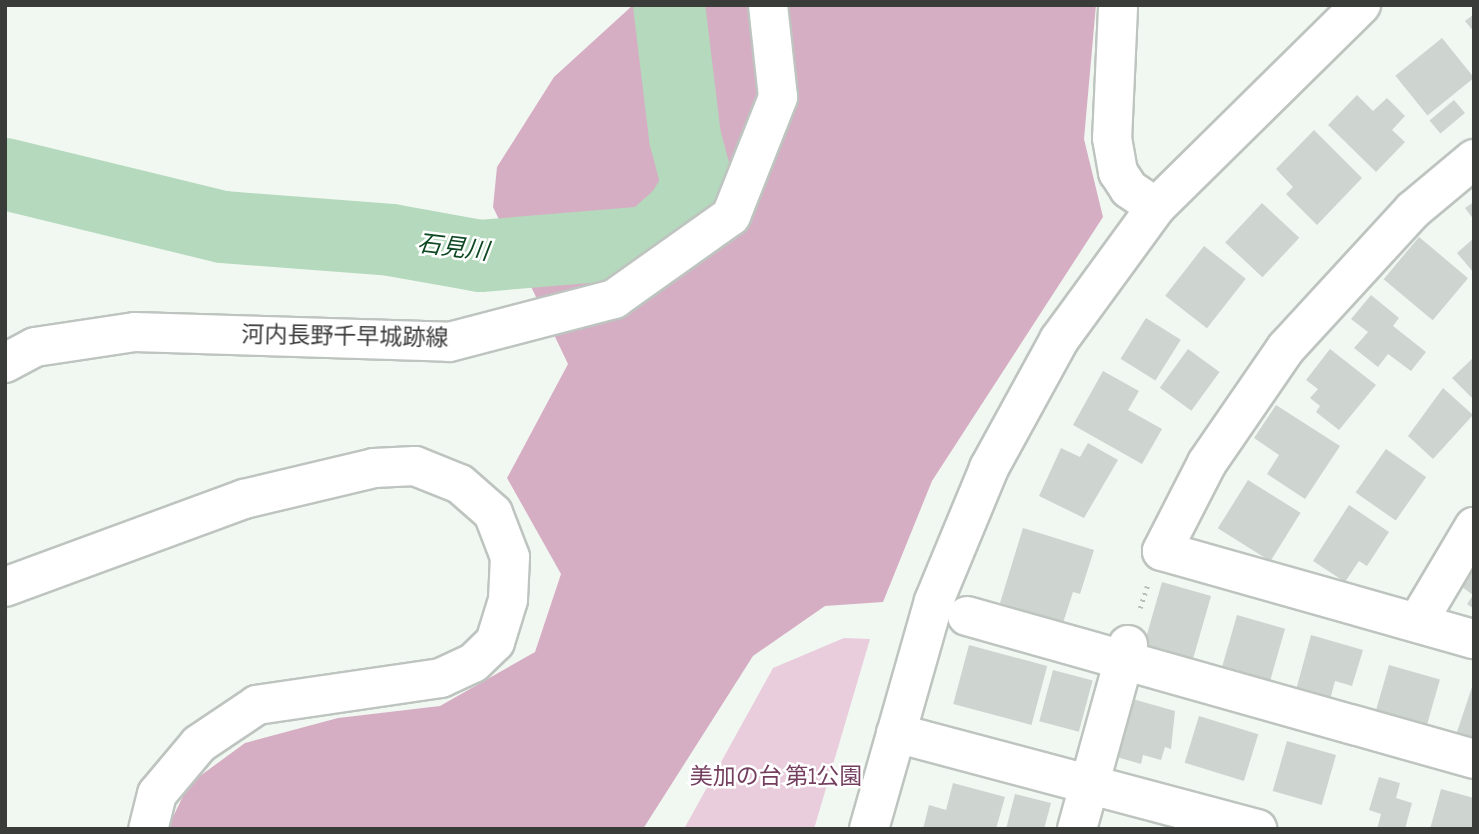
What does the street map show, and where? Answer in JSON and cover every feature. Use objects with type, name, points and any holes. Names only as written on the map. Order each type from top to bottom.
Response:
[{"type":"street","name":"河内長野千早城跡線","points":[[5,363],[35,347],[135,332],[449,342],[614,299],[731,215],[760,155],[778,97],[768,5]]},
{"type":"street","points":[[869,829],[934,601],[989,468],[1059,340],[1156,207],[1361,5]]},
{"type":"street","points":[[1118,8],[1112,138],[1118,172],[1129,189],[1156,207]]},
{"type":"street","points":[[1474,159],[1413,210],[1286,348],[1207,463],[1157,559],[1474,639]]},
{"type":"street","points":[[5,587],[244,499],[374,468],[415,466],[460,484],[493,513],[510,557],[508,600],[495,642],[473,663],[441,678],[257,705],[199,744],[157,794],[148,829]]},
{"type":"street","points":[[1417,623],[1474,527]]},
{"type":"street","points":[[967,616],[1126,653],[1474,759]]},
{"type":"street","points":[[1077,829],[1126,653]]},
{"type":"street","points":[[896,733],[1091,780],[1256,829]]},
{"type":"green space","name":"美加の台 第1公園","points":[[844,638],[870,639],[814,829],[684,829],[773,668]]},
{"type":"shaded area","points":[[633,5],[1096,5],[1084,139],[1103,217],[932,481],[883,602],[825,606],[753,656],[643,829],[167,829],[189,784],[245,743],[338,718],[440,706],[535,652],[561,574],[507,478],[568,364],[493,207],[497,167],[554,77]]},
{"type":"building","points":[[1474,14],[1474,32],[1465,21]]},
{"type":"building","points":[[1442,38],[1474,78],[1427,115],[1395,76]]},
{"type":"building","points":[[1357,95],[1373,111],[1387,98],[1405,116],[1392,130],[1405,142],[1376,172],[1328,125]]},
{"type":"building","points":[[1454,100],[1465,113],[1440,134],[1429,121]]},
{"type":"building","points":[[1314,130],[1362,178],[1317,225],[1286,194],[1293,187],[1276,169]]},
{"type":"building","points":[[1474,202],[1474,220],[1465,208]]},
{"type":"building","points":[[1262,203],[1299,238],[1262,277],[1225,242]]},
{"type":"building","points":[[1419,237],[1468,278],[1433,320],[1384,279]]},
{"type":"building","points":[[1474,238],[1474,273],[1457,253]]},
{"type":"building","points":[[1204,246],[1246,279],[1207,328],[1165,296]]},
{"type":"building","points":[[1371,295],[1399,318],[1393,326],[1426,352],[1411,371],[1388,354],[1378,367],[1354,348],[1368,332],[1351,319]]},
{"type":"building","points":[[1146,318],[1181,340],[1155,380],[1121,359]]},
{"type":"building","points":[[1188,349],[1220,372],[1191,411],[1160,388]]},
{"type":"building","points":[[1330,349],[1376,385],[1339,430],[1316,412],[1320,406],[1310,398],[1318,389],[1306,380]]},
{"type":"building","points":[[1474,357],[1474,400],[1452,378]]},
{"type":"building","points":[[1103,371],[1139,391],[1128,410],[1162,429],[1142,464],[1073,425]]},
{"type":"building","points":[[1443,388],[1473,415],[1433,459],[1408,436]]},
{"type":"building","points":[[1276,405],[1340,446],[1305,499],[1267,474],[1279,455],[1254,438]]},
{"type":"building","points":[[1088,443],[1118,460],[1084,518],[1039,496],[1061,448],[1080,457]]},
{"type":"building","points":[[1386,449],[1426,477],[1396,521],[1356,492]]},
{"type":"building","points":[[1248,480],[1301,513],[1270,561],[1218,528]]},
{"type":"building","points":[[1349,505],[1389,532],[1367,566],[1359,561],[1345,582],[1313,561]]},
{"type":"building","points":[[1023,528],[1094,550],[1080,594],[1073,592],[1063,623],[1000,603]]},
{"type":"building","points":[[1474,569],[1474,609],[1467,604],[1473,595],[1462,587]]},
{"type":"building","points":[[1162,582],[1211,596],[1193,660],[1144,646]]},
{"type":"building","points":[[1237,615],[1285,629],[1270,682],[1222,668]]},
{"type":"building","points":[[1311,635],[1363,650],[1352,686],[1335,681],[1330,700],[1296,690]]},
{"type":"building","points":[[969,645],[1047,666],[1031,725],[953,704]]},
{"type":"building","points":[[1389,665],[1440,680],[1426,727],[1375,712]]},
{"type":"building","points":[[1053,670],[1093,681],[1079,732],[1039,721]]},
{"type":"building","points":[[1474,681],[1474,743],[1455,738]]},
{"type":"building","points":[[1129,698],[1175,711],[1171,749],[1165,747],[1161,760],[1143,755],[1141,764],[1113,756]]},
{"type":"building","points":[[1199,716],[1258,734],[1244,781],[1185,763]]},
{"type":"building","points":[[1287,741],[1336,755],[1322,805],[1273,791]]},
{"type":"building","points":[[1379,777],[1400,783],[1396,798],[1412,803],[1405,829],[1377,829],[1381,814],[1369,810]]},
{"type":"building","points":[[953,783],[1005,797],[996,829],[923,829],[929,805],[946,810]]},
{"type":"building","points":[[1441,789],[1474,798],[1474,829],[1430,829]]},
{"type":"building","points":[[1015,794],[1051,803],[1044,829],[1006,829]]},
{"type":"waterway","name":"石見川","points":[[5,174],[223,227],[391,240],[480,256],[650,242],[681,214],[698,186],[685,137],[669,5]]}]
